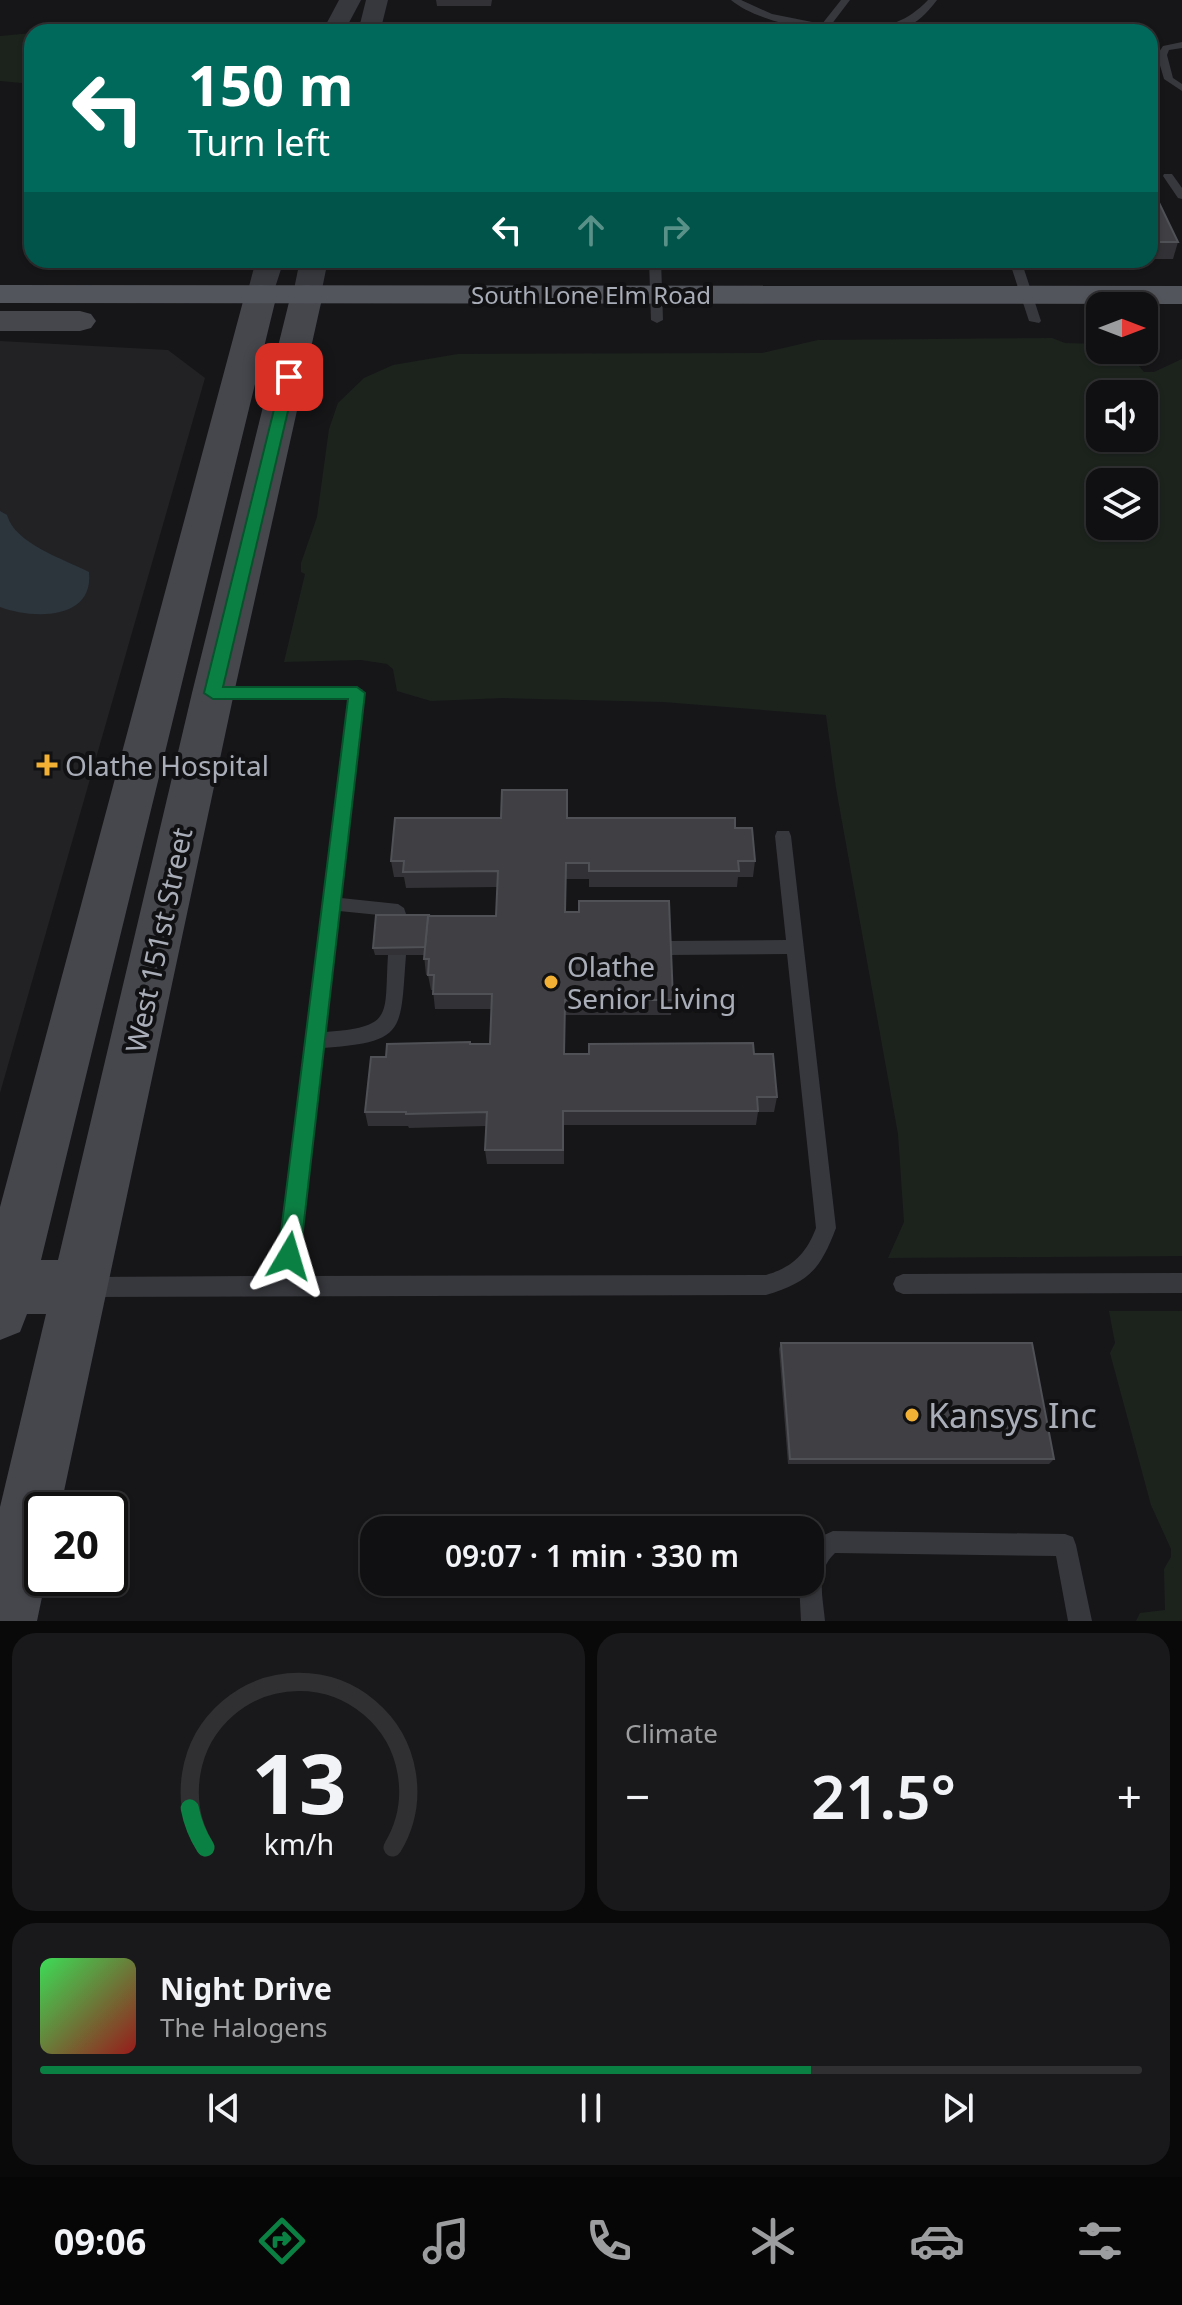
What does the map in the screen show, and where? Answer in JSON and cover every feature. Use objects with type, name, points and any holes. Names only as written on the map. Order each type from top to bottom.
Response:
[{"type":"main road","name":"South Lone Elm Road","points":[[0,294],[257,308],[1031,308],[1182,295]]},
{"type":"main road","name":"South Lone Elm Road","points":[[0,321],[80,321],[257,308]]},
{"type":"main road","name":"West 151st Street","points":[[3,1300],[257,308]]},
{"type":"main road","name":"West 151st Street","points":[[5,1621],[213,693],[304,308]]},
{"type":"main road","name":"South Lone Elm Road","points":[[1031,308],[1086,318]]},
{"type":"main road","points":[[1158,321],[1182,320]]},
{"type":"main road","points":[[3,1300],[81,1287]]},
{"type":"street","points":[[337,24],[350,0]]},
{"type":"street","points":[[371,24],[377,0]]},
{"type":"street","name":"West 151st Street","points":[[257,308],[268,268]]},
{"type":"street","name":"West 151st Street","points":[[304,308],[312,268]]},
{"type":"lane","points":[[735,0],[802,24]]},
{"type":"lane","points":[[754,9],[763,0]]},
{"type":"lane","points":[[827,24],[846,0]]},
{"type":"lane","points":[[901,24],[913,20],[933,0]]},
{"type":"lane","points":[[1182,45],[1166,48],[1162,55],[1169,79],[1182,88]]},
{"type":"lane","points":[[1168,176],[1182,196]]},
{"type":"lane","points":[[655,268],[657,307]]},
{"type":"lane","points":[[1018,268],[1031,308]]},
{"type":"lane","points":[[213,693],[357,693],[285,1286]]},
{"type":"lane","points":[[81,1287],[766,1285],[798,1274],[818,1252],[826,1228],[783,836]]},
{"type":"lane","points":[[332,904],[392,909],[398,913],[400,923]]},
{"type":"lane","points":[[669,948],[794,947]]},
{"type":"lane","points":[[315,1041],[371,1033],[384,1028],[391,1018],[397,955]]},
{"type":"lane","points":[[903,1284],[1182,1283]]},
{"type":"lane","points":[[824,1546],[833,1542],[1065,1545],[1080,1621]]},
{"type":"lane","points":[[811,1596],[813,1621]]},
{"type":"shaded area","points":[[24,34],[24,83],[0,81],[0,36]]},
{"type":"shaded area","points":[[1052,338],[1065,343],[1086,344],[1086,364],[1138,364],[1144,372],[1154,372],[1182,359],[1182,1256],[888,1258],[904,1222],[898,1134],[836,788],[826,715],[663,702],[503,698],[431,701],[397,691],[393,669],[387,664],[361,660],[284,662],[305,574],[301,572],[301,563],[317,517],[329,429],[338,403],[364,378],[393,365],[458,354],[762,353],[818,340]]},
{"type":"shaded area","name":"Olathe Hospital","points":[[0,341],[168,350],[205,378],[0,1093]]},
{"type":"shaded area","points":[[0,511],[30,542],[89,572],[88,588],[82,600],[71,608],[44,614],[0,607]]},
{"type":"shaded area","points":[[1109,1311],[1182,1311],[1182,1621],[1136,1621],[1140,1613],[1165,1610],[1164,1569],[1171,1557],[1171,1549],[1151,1505],[1110,1353],[1115,1343]]},
{"type":"building","points":[[1158,201],[1178,242],[1158,242]]},
{"type":"building","name":"Olathe Senior Living","points":[[502,790],[567,790],[567,818],[735,818],[735,828],[752,828],[755,861],[738,861],[739,871],[589,871],[589,863],[566,863],[565,912],[579,912],[579,901],[669,901],[673,1000],[565,1000],[564,1054],[589,1054],[589,1044],[753,1043],[754,1054],[773,1054],[777,1097],[757,1097],[758,1111],[563,1111],[563,1150],[485,1150],[487,1112],[365,1112],[371,1057],[386,1057],[387,1044],[490,1044],[492,994],[433,994],[434,975],[428,975],[429,959],[424,959],[428,916],[496,916],[498,871],[403,872],[404,861],[391,861],[395,818],[501,818]]},
{"type":"building","points":[[376,915],[430,915],[425,947],[373,948]]},
{"type":"building","name":"Kansys Inc","points":[[781,1343],[1032,1343],[1054,1459],[790,1459]]},
{"type":"place","name":"Olathe Hospital","points":[[47,765]]},
{"type":"place","name":"Olathe Senior Living","points":[[551,982]]},
{"type":"place","name":"Kansys Inc","points":[[912,1415]]},
{"type":"route","points":[[289,377],[213,693],[357,693],[289,1256]]}]
